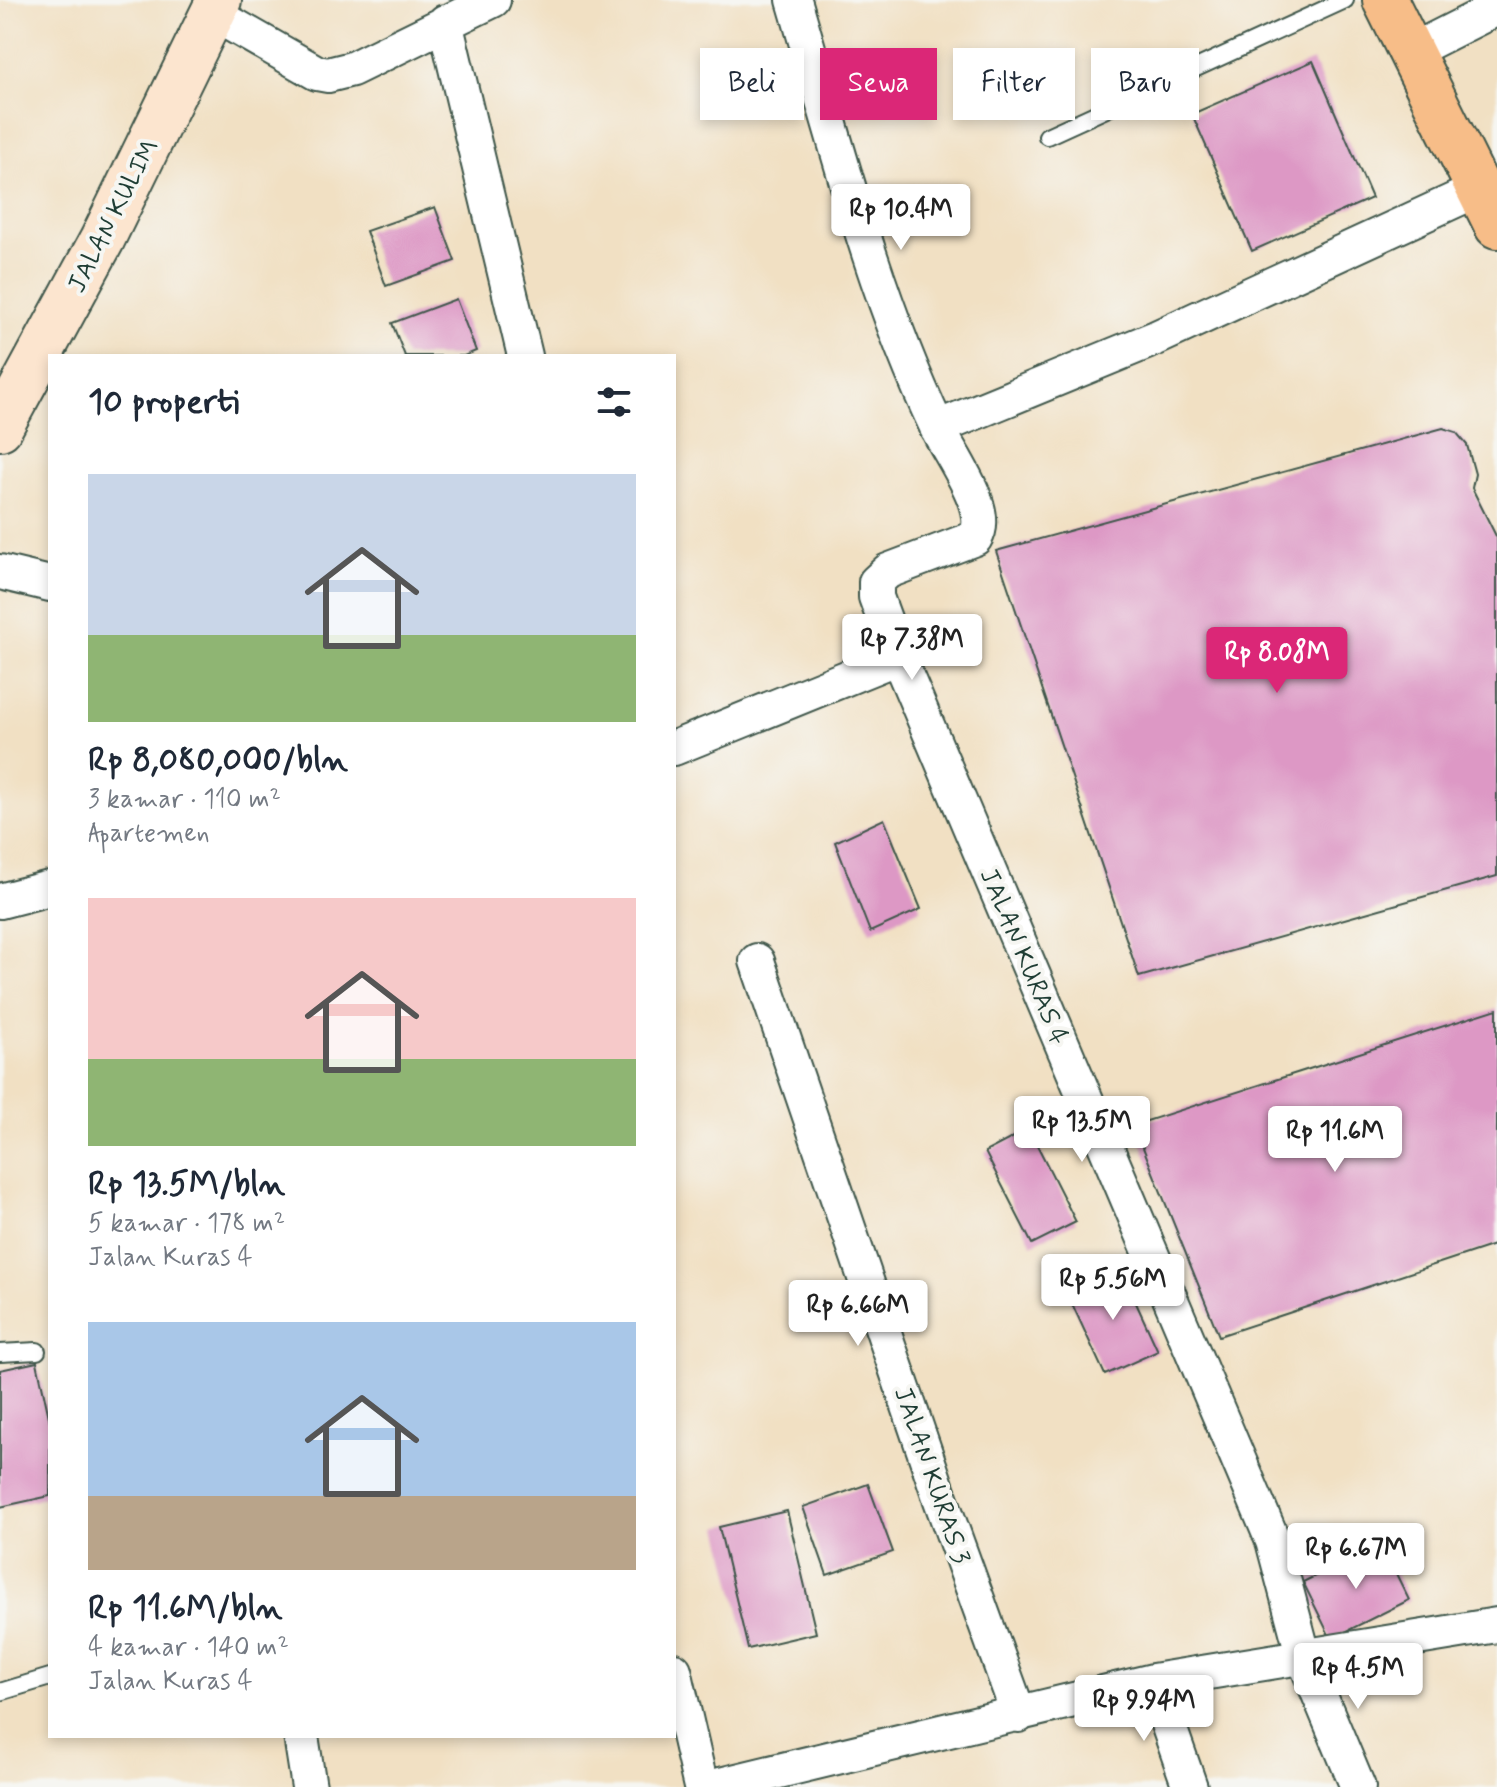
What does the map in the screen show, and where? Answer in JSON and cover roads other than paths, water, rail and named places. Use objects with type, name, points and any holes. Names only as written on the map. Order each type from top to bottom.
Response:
[{"type":"main road","points":[[1385,0],[1488,207]]},
{"type":"street","points":[[216,6],[317,73],[328,75],[352,69],[493,0]]},
{"type":"street","points":[[794,0],[878,276],[937,428],[1488,207]]},
{"type":"street","name":"JALAN KULIM","points":[[0,428],[102,240],[216,6]]},
{"type":"street","points":[[1410,52],[1497,8]]},
{"type":"street","points":[[445,22],[525,354]]},
{"type":"street","name":"JALAN KURAS 4","points":[[937,428],[969,485],[980,525],[975,538],[888,571],[876,582],[876,597],[898,657],[1273,1541],[1304,1658],[1358,1787]]},
{"type":"street","points":[[0,572],[48,584]]},
{"type":"street","points":[[676,747],[898,657]]},
{"type":"street","points":[[0,901],[48,889]]},
{"type":"street","name":"JALAN KURAS 3","points":[[757,961],[941,1500],[1019,1715]]},
{"type":"street","points":[[712,1787],[1153,1681],[1497,1625]]},
{"type":"street","points":[[676,1679],[701,1787]]},
{"type":"street","points":[[1153,1681],[1190,1787]]},
{"type":"street","points":[[301,1738],[309,1787]]},
{"type":"lane","points":[[1047,136],[1345,0]]},
{"type":"lane","points":[[0,1353],[37,1351]]},
{"type":"lane","points":[[0,1692],[48,1678]]}]
